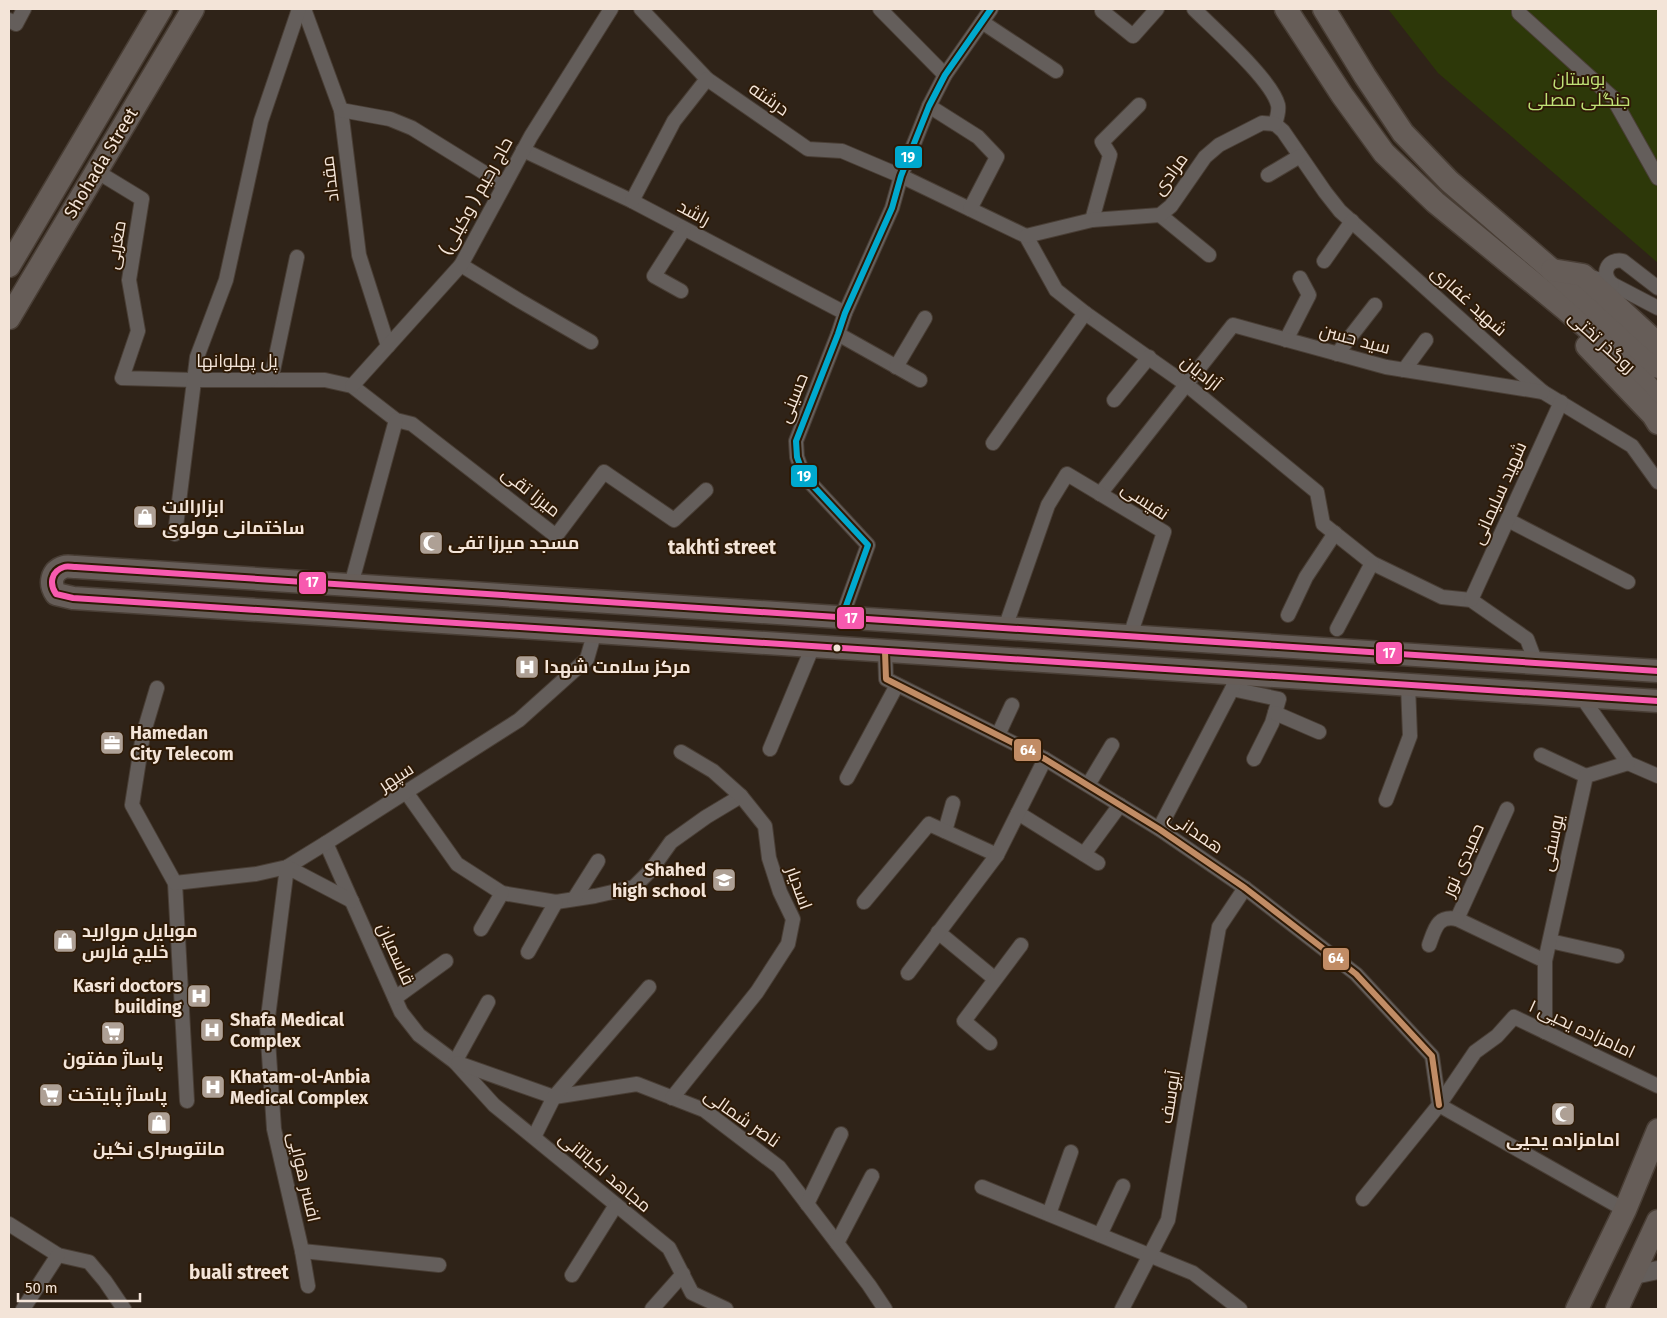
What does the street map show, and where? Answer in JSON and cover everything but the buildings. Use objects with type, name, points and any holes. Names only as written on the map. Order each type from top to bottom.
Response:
[{"type":"main road","name":"Shohada Street","points":[[9,266],[162,9]]},
{"type":"main road","name":"Shohada Street","points":[[9,318],[193,9]]},
{"type":"main road","points":[[1286,9],[1342,95],[1384,153],[1435,202],[1522,274],[1575,292]]},
{"type":"main road","points":[[1324,9],[1403,133],[1448,181],[1575,292],[1658,344]]},
{"type":"main road","points":[[1522,274],[1535,299],[1598,357],[1653,415],[1658,423]]},
{"type":"main road","name":"روگذر تختی","points":[[1575,292],[1658,367]]},
{"type":"main road","name":"روگذر تختی","points":[[1575,292],[1658,399]]},
{"type":"main road","points":[[1658,671],[76,566],[64,567],[56,571],[52,576],[51,583],[52,590],[56,594],[72,598],[885,650],[1235,681],[1408,685],[1658,701]]},
{"type":"main road","points":[[348,616],[351,585]]},
{"type":"main road","points":[[1577,1309],[1625,1210],[1658,1130]]},
{"type":"main road","points":[[1617,1309],[1658,1221]]},
{"type":"street","points":[[9,20],[16,24],[24,9]]},
{"type":"street","points":[[176,534],[197,357],[226,280],[261,121],[300,9]]},
{"type":"street","name":"مقداد","points":[[304,9],[341,110],[359,255],[388,346]]},
{"type":"street","name":"حاج رحیم ( وکیلی)","points":[[352,386],[461,265],[530,136],[611,9]]},
{"type":"street","name":"درشته","points":[[641,9],[707,79],[808,149],[842,151],[901,176]]},
{"type":"street","points":[[880,9],[945,75]]},
{"type":"street","name":"حسینی","points":[[842,617],[868,545],[804,476],[797,457],[796,441],[845,313],[892,208],[901,176],[929,106],[945,75],[992,9]]},
{"type":"street","points":[[1102,11],[1133,36],[1158,9]]},
{"type":"street","points":[[1194,9],[1251,66],[1273,91],[1279,106],[1275,124]]},
{"type":"street","points":[[1519,9],[1519,13],[1613,98],[1658,178]]},
{"type":"street","points":[[982,22],[1056,71]]},
{"type":"street","points":[[632,200],[674,121],[707,79]]},
{"type":"street","points":[[1092,220],[1110,155],[1102,142],[1139,104]]},
{"type":"street","points":[[929,106],[978,137],[998,157],[970,208]]},
{"type":"street","points":[[341,110],[390,119],[412,128],[504,186]]},
{"type":"street","name":"مرادی","points":[[1026,236],[1092,220],[1160,215],[1172,206],[1205,157],[1219,145],[1262,123],[1275,124]]},
{"type":"street","name":"شهید غفاری","points":[[1275,124],[1283,131],[1340,211],[1544,392],[1632,446],[1658,482]]},
{"type":"street","name":"راشد","points":[[523,150],[632,200],[845,313]]},
{"type":"street","points":[[1268,175],[1300,156]]},
{"type":"street","name":"مغربی","points":[[96,171],[142,199],[129,280],[138,331],[122,378]]},
{"type":"street","points":[[901,176],[1026,236]]},
{"type":"street","points":[[1160,215],[1209,255]]},
{"type":"street","points":[[1324,261],[1352,221]]},
{"type":"street","points":[[681,291],[654,276],[684,229]]},
{"type":"street","name":"آزادیان","points":[[1026,236],[1056,290],[1085,313],[1188,385],[1318,492],[1323,524],[1372,563],[1442,597],[1471,600]]},
{"type":"street","points":[[271,380],[297,257]]},
{"type":"street","points":[[1658,288],[1623,261],[1613,262],[1606,270],[1608,280],[1612,284],[1658,308]]},
{"type":"street","points":[[461,265],[590,342]]},
{"type":"street","points":[[1286,340],[1309,295],[1300,278]]},
{"type":"street","points":[[1575,292],[1612,284]]},
{"type":"street","points":[[1337,354],[1375,305]]},
{"type":"street","points":[[993,443],[1085,313]]},
{"type":"street","points":[[896,367],[925,318]]},
{"type":"street","name":"سید حسن","points":[[1188,385],[1233,326],[1386,367],[1544,392]]},
{"type":"street","points":[[838,334],[920,380]]},
{"type":"street","points":[[1404,370],[1426,340]]},
{"type":"street","points":[[1114,400],[1149,357]]},
{"type":"street","name":"پل پهلوانها","points":[[122,378],[325,380],[352,386]]},
{"type":"street","points":[[1100,494],[1188,385]]},
{"type":"street","points":[[351,585],[396,420],[352,386]]},
{"type":"street","name":"شهید سلیمانی","points":[[1471,600],[1561,402]]},
{"type":"street","name":"میرزا تقی","points":[[396,420],[412,424],[556,536],[604,472],[674,520],[706,490]]},
{"type":"street","name":"نفیسی","points":[[1005,628],[1048,505],[1067,474],[1164,532],[1130,636]]},
{"type":"street","points":[[1508,520],[1628,582]]},
{"type":"street","points":[[1288,615],[1306,577],[1335,533]]},
{"type":"street","points":[[1337,629],[1372,563]]},
{"type":"street","points":[[1471,600],[1527,639],[1536,663]]},
{"type":"street","name":"سپهر","points":[[175,882],[256,874],[287,867],[326,844],[519,720],[587,659],[595,632]]},
{"type":"street","points":[[770,749],[813,646]]},
{"type":"street","points":[[847,778],[897,685],[886,679],[885,650]]},
{"type":"street","points":[[1159,829],[1235,681],[1279,698],[1272,723],[1254,759]]},
{"type":"street","name":"همدانی","points":[[897,685],[1045,759],[1159,829],[1246,888],[1356,974],[1432,1056],[1439,1105]]},
{"type":"street","points":[[1386,800],[1410,736],[1408,685]]},
{"type":"street","points":[[157,688],[144,735],[132,805],[175,882],[187,1101]]},
{"type":"street","points":[[1581,696],[1628,763],[1658,776]]},
{"type":"street","points":[[998,735],[1012,705]]},
{"type":"street","points":[[1275,713],[1319,732]]},
{"type":"street","points":[[1088,785],[1112,745]]},
{"type":"street","name":"اسدیار","points":[[672,1098],[757,992],[788,944],[793,919],[780,892],[769,858],[764,826],[742,796],[713,771],[681,752]]},
{"type":"street","points":[[1541,754],[1586,776],[1628,763]]},
{"type":"street","points":[[908,973],[997,855],[1045,759]]},
{"type":"street","name":"یوسفی","points":[[1545,1032],[1545,961],[1586,776]]},
{"type":"street","points":[[406,792],[457,864],[502,893],[556,902],[634,887],[652,870],[671,842],[706,817],[742,796]]},
{"type":"street","points":[[945,831],[952,803]]},
{"type":"street","points":[[1084,854],[1120,805]]},
{"type":"street","name":"حمیدی نور","points":[[1507,809],[1457,919],[1545,961]]},
{"type":"street","points":[[1018,813],[1098,863]]},
{"type":"street","points":[[864,902],[929,824],[997,855]]},
{"type":"street","name":"قاسمیان","points":[[326,844],[401,1012],[418,1035],[455,1062]]},
{"type":"street","points":[[574,899],[598,861]]},
{"type":"street","points":[[287,867],[352,901]]},
{"type":"street","name":"افسر هوایی","points":[[287,867],[266,1025],[274,1128],[308,1286]]},
{"type":"street","name":"آیوسف","points":[[1122,1309],[1168,1220],[1219,927],[1246,888]]},
{"type":"street","points":[[481,929],[502,893]]},
{"type":"street","points":[[528,952],[556,902]]},
{"type":"street","points":[[1429,945],[1436,927],[1442,920],[1449,917],[1457,919]]},
{"type":"street","points":[[938,932],[995,979]]},
{"type":"street","points":[[1550,942],[1617,956]]},
{"type":"street","points":[[990,1043],[964,1021],[1021,945]]},
{"type":"street","points":[[395,998],[446,961]]},
{"type":"street","points":[[534,1137],[554,1097],[649,987]]},
{"type":"street","points":[[455,1062],[488,1002]]},
{"type":"street","name":"امامزاده یحیی ۱","points":[[1439,1105],[1476,1052],[1497,1036],[1514,1017],[1658,1086]]},
{"type":"street","name":"ناصر شمالی","points":[[455,1062],[554,1097],[637,1084],[704,1110],[779,1167],[885,1309]]},
{"type":"street","name":"مجاهد اکباتانی","points":[[455,1062],[494,1105],[669,1248],[692,1292],[726,1309]]},
{"type":"street","points":[[1362,1199],[1439,1105],[1625,1210]]},
{"type":"street","points":[[807,1204],[841,1134]]},
{"type":"street","points":[[1048,1214],[1071,1152]]},
{"type":"street","points":[[837,1243],[872,1176]]},
{"type":"street","points":[[1100,1235],[1123,1186]]},
{"type":"street","points":[[982,1187],[1192,1273],[1240,1309]]},
{"type":"street","points":[[572,1275],[616,1205]]},
{"type":"street","points":[[9,1224],[58,1255],[90,1262],[124,1309]]},
{"type":"street","points":[[302,1251],[439,1265]]},
{"type":"street","points":[[23,1309],[58,1255]]},
{"type":"street","points":[[1634,1275],[1658,1270]]},
{"type":"street","points":[[652,1309],[683,1274]]},
{"type":"green space","name":"بوستان جنگلی مصلی","points":[[1388,9],[1658,9],[1658,263],[1438,73]]},
{"type":"transit line","name":"19","points":[[842,617],[868,545],[804,476],[797,457],[796,441],[845,313],[892,208],[901,176],[929,106],[945,75],[991,9]]},
{"type":"transit line","name":"17","points":[[1658,671],[70,567],[60,569],[52,578],[52,586],[56,594],[73,598],[1658,701]]},
{"type":"transit line","name":"64","points":[[885,651],[886,679],[1045,759],[1159,829],[1245,888],[1356,974],[1432,1056],[1439,1105]]},
{"type":"place","name":"ابزارالات ساختمانی مولوی","points":[[145,517]]},
{"type":"place","name":"مسجد میرزا تفی","points":[[431,543]]},
{"type":"place","name":"مرکز سلامت شهدا","points":[[527,667]]},
{"type":"place","name":"Hamedan City Telecom","points":[[112,743]]},
{"type":"place","name":"Shahed high school","points":[[724,880]]},
{"type":"place","name":"موبایل مروارید خلیج فارس","points":[[65,941]]},
{"type":"place","name":"Kasri doctors building","points":[[199,996]]},
{"type":"place","name":"Shafa Medical Complex","points":[[212,1030]]},
{"type":"place","name":"پاساژ مفتون","points":[[113,1033]]},
{"type":"place","name":"Khatam-ol-Anbia Medical Complex","points":[[213,1087]]},
{"type":"place","name":"پاساژ پایتخت","points":[[51,1095]]},
{"type":"place","name":"امامزاده یحیی","points":[[1563,1114]]},
{"type":"place","name":"مانتوسرای نگین","points":[[159,1123]]},
{"type":"district","name":"takhti street","points":[[722,547]]},
{"type":"district","name":"buali street","points":[[239,1272]]}]
